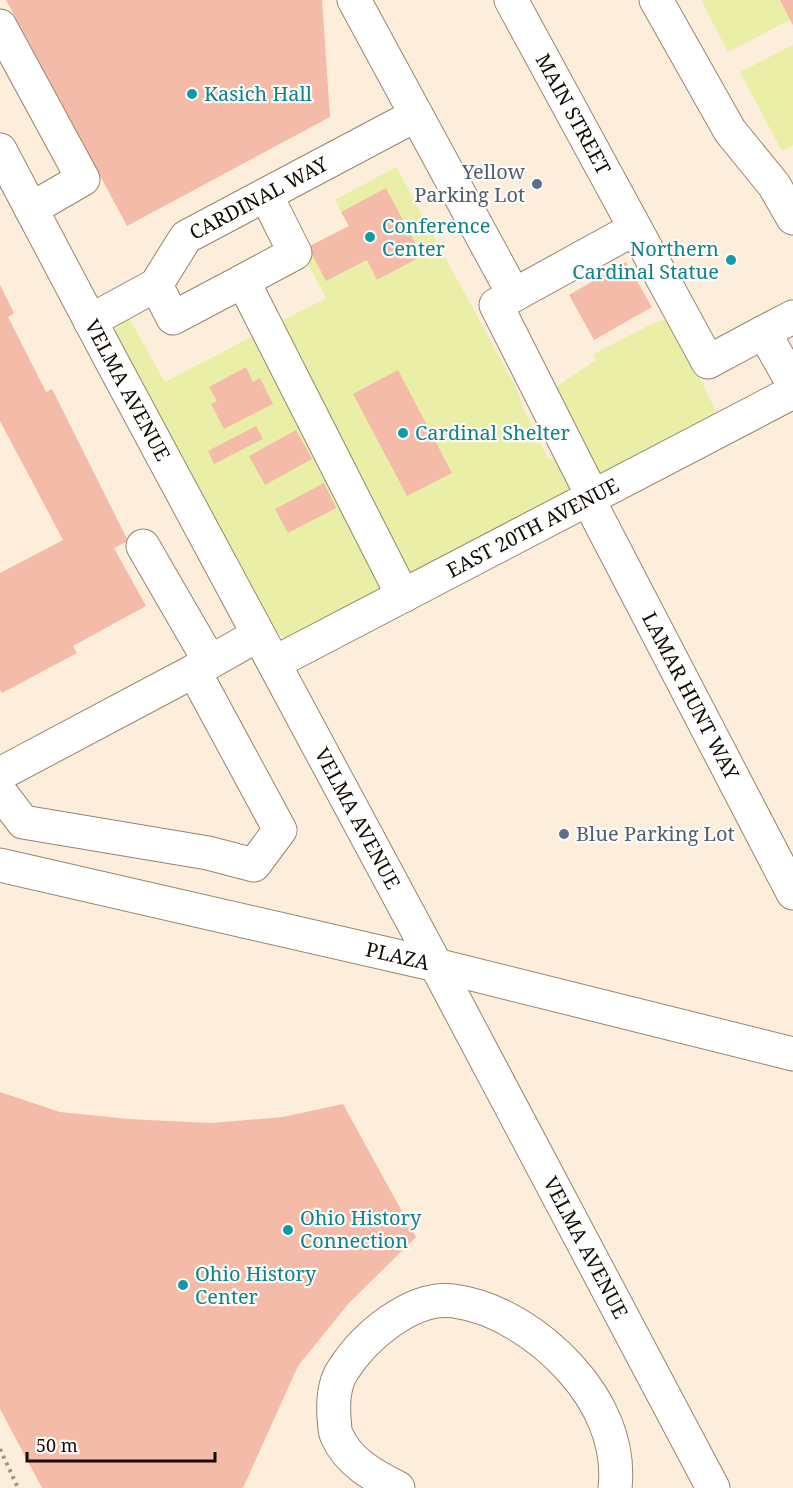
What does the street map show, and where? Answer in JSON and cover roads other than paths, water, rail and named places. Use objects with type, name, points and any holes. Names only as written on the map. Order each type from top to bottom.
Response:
[{"type":"street","points":[[354,0],[514,295],[634,229]]},
{"type":"street","name":"MAIN STREET","points":[[511,0],[708,362],[764,332]]},
{"type":"street","points":[[656,0],[730,131],[774,185],[793,218]]},
{"type":"street","points":[[0,26],[83,178],[31,209]]},
{"type":"street","name":"CARDINAL WAY","points":[[90,321],[156,285],[186,237],[416,115]]},
{"type":"street","name":"VELMA AVENUE","points":[[0,150],[713,1488]]},
{"type":"street","points":[[156,285],[173,318],[295,253],[266,195]]},
{"type":"street","points":[[243,281],[403,596]]},
{"type":"street","name":"LAMAR HUNT WAY","points":[[514,295],[496,305],[590,498],[793,893]]},
{"type":"street","points":[[793,317],[764,332],[793,384]]},
{"type":"street","name":"EAST 20TH AVENUE","points":[[274,663],[793,392]]},
{"type":"street","points":[[0,792],[23,822],[208,853],[254,865],[280,830],[143,546]]},
{"type":"street","points":[[0,774],[202,667],[258,634]]},
{"type":"street","name":"PLAZA","points":[[0,865],[436,965],[793,1054]]},
{"type":"street","points":[[398,1488],[351,1459],[336,1435],[333,1402],[342,1371],[373,1334],[405,1311],[430,1303],[453,1300],[486,1310],[524,1328],[561,1359],[586,1387],[603,1416],[612,1444],[616,1476],[615,1488]]},
{"type":"place","name":"Kasich Hall","points":[[192,94]]},
{"type":"place","name":"Yellow Parking Lot","points":[[537,184]]},
{"type":"place","name":"Conference Center","points":[[370,237]]},
{"type":"place","name":"Northern Cardinal Statue","points":[[731,260]]},
{"type":"place","name":"Cardinal Shelter","points":[[403,433]]},
{"type":"place","name":"Blue Parking Lot","points":[[564,834]]},
{"type":"place","name":"Ohio History Connection","points":[[288,1230]]},
{"type":"place","name":"Ohio History Center","points":[[183,1285]]}]
